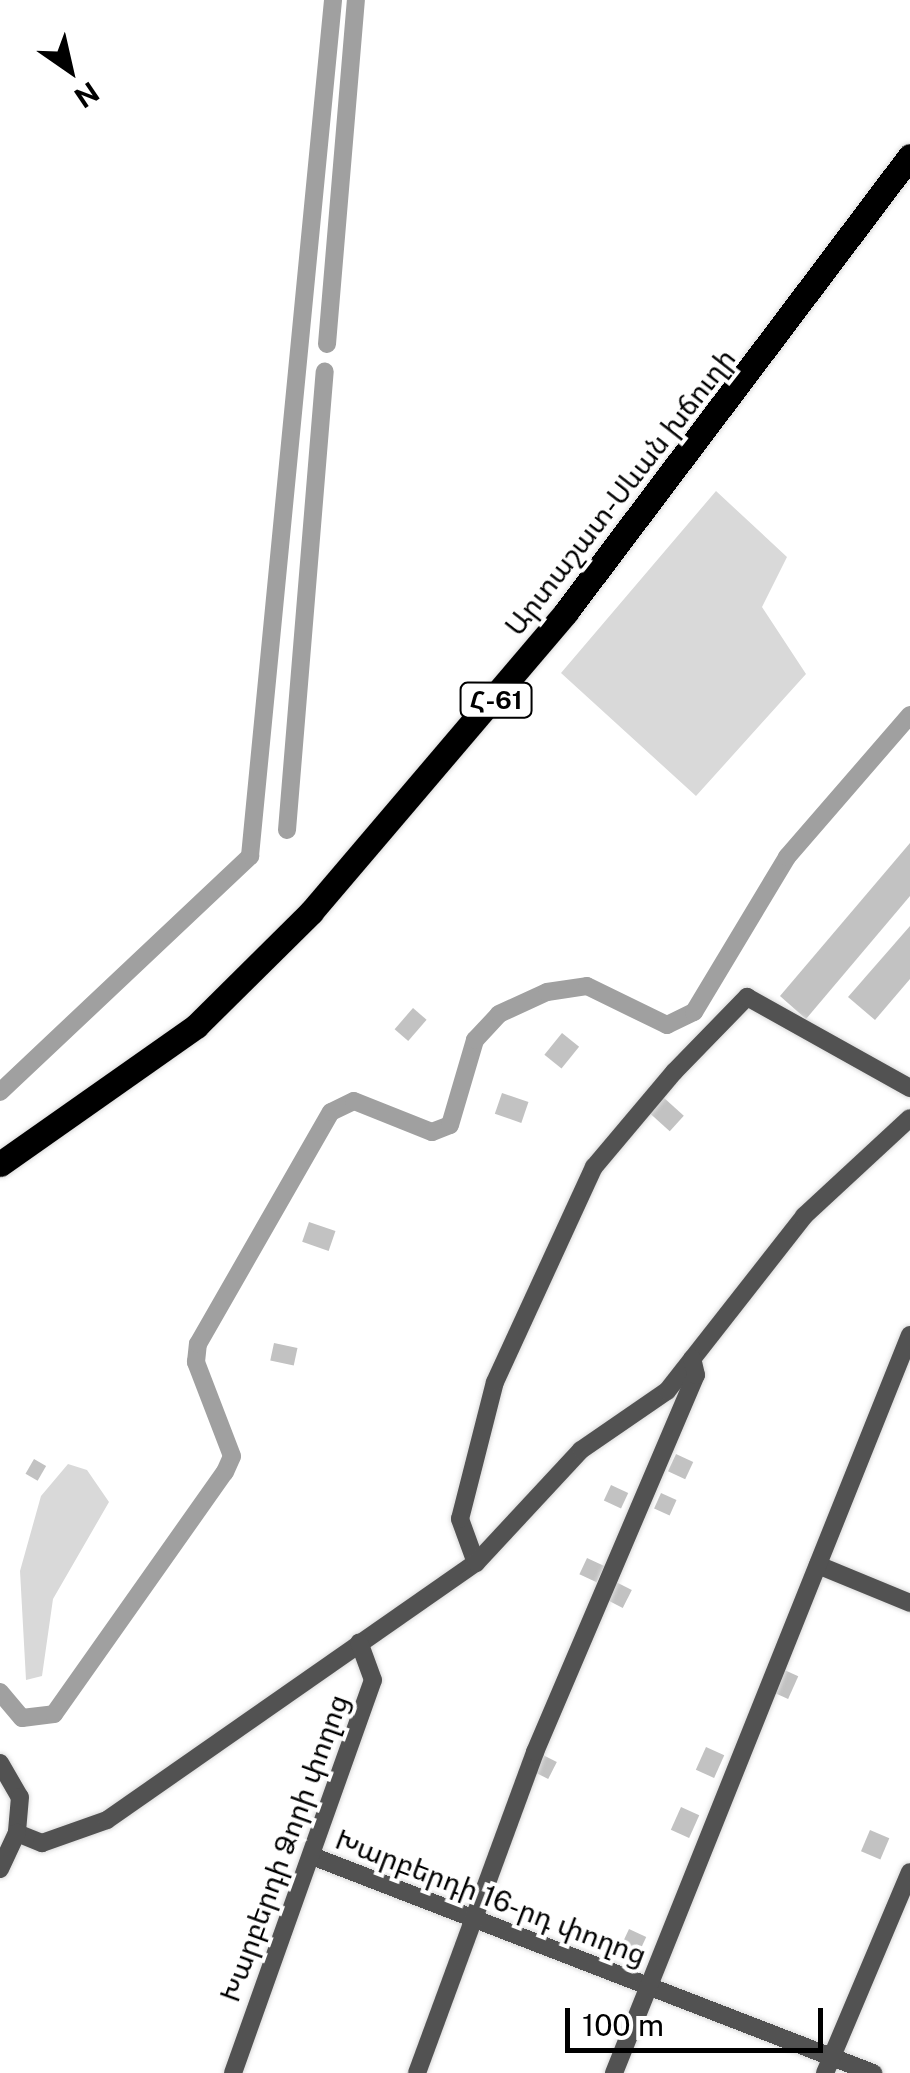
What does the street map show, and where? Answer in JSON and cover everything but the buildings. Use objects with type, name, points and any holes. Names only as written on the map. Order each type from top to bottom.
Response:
[{"type":"main road","name":"Արտաշատ-Սևան խճուղի","points":[[0,1164],[196,1026],[311,912],[555,626],[910,156]]},
{"type":"street","points":[[476,1564],[460,1519],[470,1454],[586,1185],[748,997],[910,1088]]},
{"type":"street","points":[[17,1833],[42,1843],[108,1820],[358,1642],[476,1564],[581,1450],[667,1391],[804,1216],[910,1118]]},
{"type":"street","points":[[614,2073],[644,1986],[910,1335]]},
{"type":"street","points":[[417,2073],[473,1922],[696,1375],[692,1358]]},
{"type":"street","points":[[818,1565],[910,1603]]},
{"type":"street","name":"Խարբերդի Ձորի փողոց","points":[[233,2073],[373,1680],[358,1642]]},
{"type":"street","points":[[0,1762],[20,1797],[17,1833],[0,1869]]},
{"type":"street","name":"Խարբերդի 16-րդ փողոց","points":[[312,1856],[644,1986],[829,2064],[874,2073]]},
{"type":"street","points":[[829,2064],[910,1873]]},
{"type":"shaded area","points":[[716,491],[787,557],[762,607],[806,674],[696,796],[561,673]]},
{"type":"shaded area","points":[[68,1464],[87,1470],[109,1502],[53,1599],[42,1676],[26,1680],[20,1571],[41,1496]]},
{"type":"waterway","points":[[0,1092],[250,856],[333,0]]},
{"type":"waterway","points":[[327,344],[356,0]]},
{"type":"waterway","points":[[287,830],[325,372]]},
{"type":"waterway","points":[[0,1692],[22,1718],[54,1714],[225,1472],[232,1456],[196,1362],[198,1344],[331,1112],[354,1101],[432,1132],[450,1125],[475,1040],[499,1014],[547,992],[587,986],[667,1025],[694,1012],[787,857],[910,715]]}]
